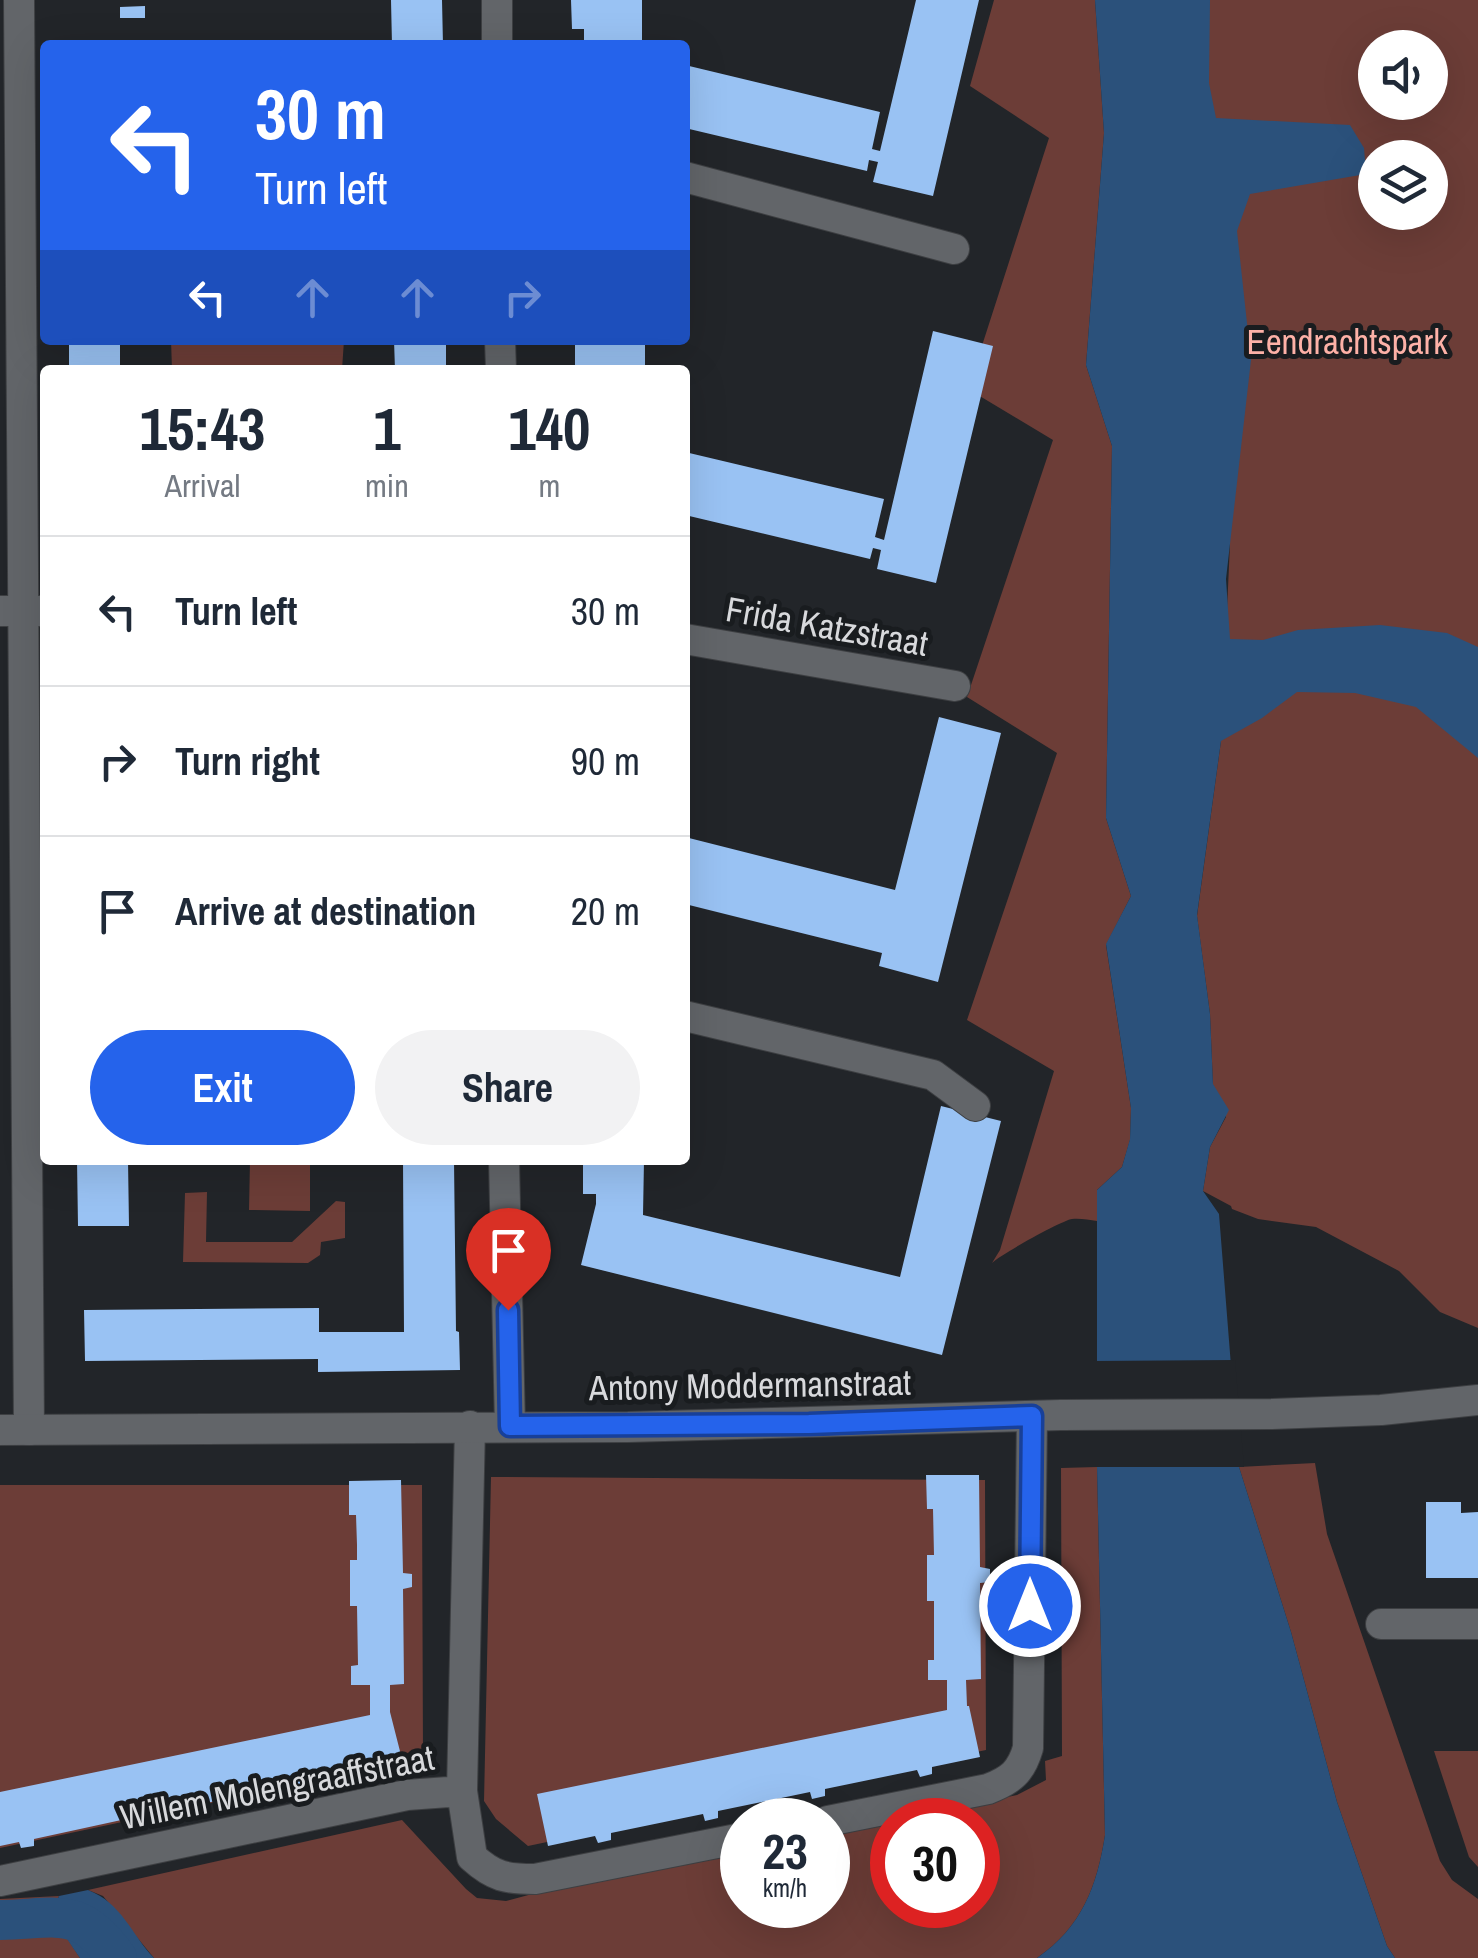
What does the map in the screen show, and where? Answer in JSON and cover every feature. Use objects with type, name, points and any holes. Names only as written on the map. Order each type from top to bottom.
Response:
[{"type":"street","points":[[15,1430],[13,1090],[23,611],[19,0]]},
{"type":"street","points":[[497,0],[497,40]]},
{"type":"street","points":[[690,178],[954,249]]},
{"type":"street","name":"Frida Katzstraat","points":[[690,639],[955,686]]},
{"type":"street","points":[[690,1017],[933,1075],[974,1106]]},
{"type":"street","points":[[504,1165],[510,1426]]},
{"type":"street","name":"Antony Moddermanstraat","points":[[15,1430],[809,1424],[1272,1414],[1381,1410],[1478,1400]]},
{"type":"street","points":[[850,1817],[988,1789],[1008,1781],[1022,1768],[1028,1748],[1046,1416]]},
{"type":"street","points":[[462,1791],[470,1426]]},
{"type":"street","points":[[1381,1624],[1478,1624]]},
{"type":"street","name":"Willem Molengraaffstraat","points":[[0,1880],[407,1794],[462,1791],[472,1857],[490,1874],[515,1879],[536,1879],[720,1842]]},
{"type":"green space","points":[[994,0],[1095,0],[1104,133],[1086,365],[1112,446],[1106,818],[1131,896],[1106,945],[1131,1108],[1130,1140],[1122,1167],[1097,1190],[1097,1221],[1066,1221],[992,1263],[1000,1250],[1054,1071],[967,1020],[1057,753],[967,697],[1053,440],[968,389],[1049,138],[970,86]]},
{"type":"green space","name":"Eendrachtspark","points":[[1192,0],[1478,0],[1478,1328],[1440,1312],[1399,1271],[1316,1227],[1258,1219],[1203,1191],[1210,1147],[1226,1117],[1213,1085],[1210,1014],[1197,916],[1221,741],[1230,544]]},
{"type":"green space","points":[[171,345],[344,345],[342,365],[172,365]]},
{"type":"green space","points":[[250,1165],[310,1165],[310,1211],[249,1210]]},
{"type":"green space","points":[[207,1192],[206,1242],[292,1242],[336,1201],[345,1202],[345,1238],[321,1242],[320,1255],[308,1263],[183,1262],[185,1193]]},
{"type":"green space","points":[[1315,1463],[1327,1534],[1440,1861],[1452,1880],[1478,1899],[1478,1958],[1395,1958],[1387,1946],[1337,1802],[1291,1632],[1239,1467]]},
{"type":"green space","points":[[1097,1467],[1105,1835],[1085,1904],[1065,1933],[1037,1958],[154,1958],[103,1896],[88,1890],[402,1820],[477,1898],[506,1901],[720,1856],[720,1928],[850,1928],[850,1831],[870,1826],[870,1928],[1000,1928],[1000,1799],[1017,1795],[1046,1780],[1045,1761],[1062,1756],[1061,1468]]},
{"type":"green space","points":[[491,1477],[985,1480],[986,1750],[757,1798],[720,1798],[720,1806],[528,1846],[496,1819],[484,1801]]},
{"type":"green space","points":[[0,1485],[422,1485],[423,1758],[0,1848]]},
{"type":"green space","points":[[1434,1751],[1478,1751],[1478,1867],[1469,1857]]},
{"type":"green space","points":[[59,1896],[55,1904],[65,1935],[80,1958],[0,1958],[0,1899]]},
{"type":"water","points":[[1095,0],[1210,0],[1209,83],[1216,118],[1350,125],[1359,140],[1358,175],[1250,194],[1237,231],[1251,360],[1226,579],[1230,639],[1263,640],[1298,630],[1380,625],[1447,633],[1478,647],[1478,758],[1416,707],[1355,693],[1297,692],[1221,741],[1197,915],[1210,1014],[1213,1084],[1229,1110],[1210,1147],[1203,1191],[1219,1214],[1239,1467],[1291,1632],[1337,1802],[1387,1946],[1395,1958],[1037,1958],[1065,1933],[1085,1904],[1105,1835],[1097,1467],[1097,1190],[1122,1167],[1130,1139],[1131,1108],[1106,944],[1131,896],[1106,818],[1112,446],[1086,365],[1104,133]]},
{"type":"water","points":[[88,1890],[118,1911],[154,1958],[80,1958],[61,1928],[56,1904],[59,1896]]},
{"type":"pier","points":[[1235,1360],[1244,1467],[1092,1467],[1092,1361]]},
{"type":"building","points":[[391,0],[442,0],[443,40],[392,40]]},
{"type":"building","points":[[571,0],[642,0],[642,40],[584,40],[584,29],[572,29]]},
{"type":"building","points":[[916,0],[979,0],[933,196],[873,182],[878,162],[869,160],[867,171],[690,129],[690,66],[880,112],[872,149],[880,151]]},
{"type":"building","points":[[145,6],[145,18],[120,18],[120,7]]},
{"type":"building","points":[[933,331],[993,346],[936,583],[877,569],[881,550],[873,548],[870,559],[690,516],[690,453],[884,499],[875,537],[884,540]]},
{"type":"building","points":[[69,345],[120,345],[120,365],[69,365]]},
{"type":"building","points":[[394,345],[446,345],[446,365],[395,365]]},
{"type":"building","points":[[575,345],[645,345],[645,365],[575,365]]},
{"type":"building","points":[[939,717],[1001,733],[938,982],[879,966],[882,953],[690,905],[690,838],[895,890]]},
{"type":"building","points":[[941,1106],[1001,1121],[942,1355],[581,1265],[596,1204],[596,1194],[583,1194],[583,1165],[644,1165],[643,1215],[900,1277]]},
{"type":"building","points":[[77,1165],[128,1165],[129,1226],[78,1226]]},
{"type":"building","points":[[403,1165],[454,1165],[460,1370],[318,1372],[318,1359],[85,1361],[84,1310],[319,1308],[319,1332],[404,1332]]},
{"type":"building","points":[[926,1475],[979,1475],[980,1567],[990,1569],[990,1582],[980,1583],[981,1679],[966,1680],[967,1706],[980,1757],[932,1767],[932,1774],[920,1777],[917,1770],[825,1789],[825,1796],[816,1798],[812,1798],[810,1792],[781,1798],[720,1798],[718,1818],[705,1821],[703,1814],[611,1833],[611,1840],[598,1843],[595,1836],[548,1846],[537,1794],[947,1710],[947,1680],[928,1680],[928,1660],[934,1660],[934,1601],[927,1601],[927,1555],[934,1555],[933,1509],[927,1509]]},
{"type":"building","points":[[401,1480],[403,1573],[412,1574],[412,1587],[403,1589],[404,1684],[390,1685],[390,1712],[403,1763],[356,1772],[356,1779],[343,1782],[341,1775],[248,1795],[249,1802],[235,1805],[234,1797],[142,1817],[141,1824],[129,1827],[126,1819],[34,1839],[34,1846],[21,1848],[19,1842],[0,1846],[0,1792],[370,1715],[370,1685],[351,1685],[351,1666],[358,1665],[357,1606],[350,1606],[350,1560],[357,1560],[357,1545],[356,1515],[349,1515],[349,1481]]},
{"type":"building","points":[[1426,1502],[1461,1502],[1461,1513],[1478,1512],[1478,1578],[1426,1578]]},
{"type":"waterway","points":[[0,1920],[53,1918],[79,1922],[117,1958]]},
{"type":"route","points":[[508,1310],[510,1426],[809,1424],[1032,1416],[1030,1606]]}]
